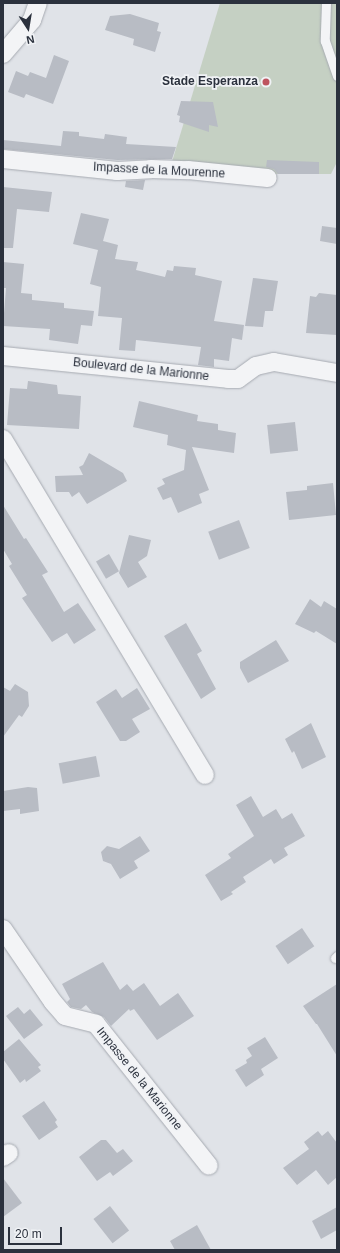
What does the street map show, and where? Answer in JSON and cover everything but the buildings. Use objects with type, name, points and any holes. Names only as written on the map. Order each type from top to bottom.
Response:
[{"type":"street","points":[[3,54],[32,20],[38,3]]},
{"type":"street","name":"Impasse de la Mourenne","points":[[3,159],[118,171],[151,169],[188,170],[268,178]]},
{"type":"street","name":"Boulevard de la Marionne","points":[[3,356],[228,380],[238,379],[256,366],[274,362],[337,373]]},
{"type":"street","points":[[3,439],[205,775]]},
{"type":"street","name":"Impasse de la Marionne","points":[[3,929],[53,1002],[65,1016],[96,1024],[209,1166]]},
{"type":"lane","points":[[326,3],[325,41],[337,76]]},
{"type":"green space","name":"Stade Esperanza","points":[[220,3],[337,3],[337,162],[331,174],[278,174],[171,165]]},
{"type":"place","name":"Stade Esperanza","points":[[266,82]]}]
